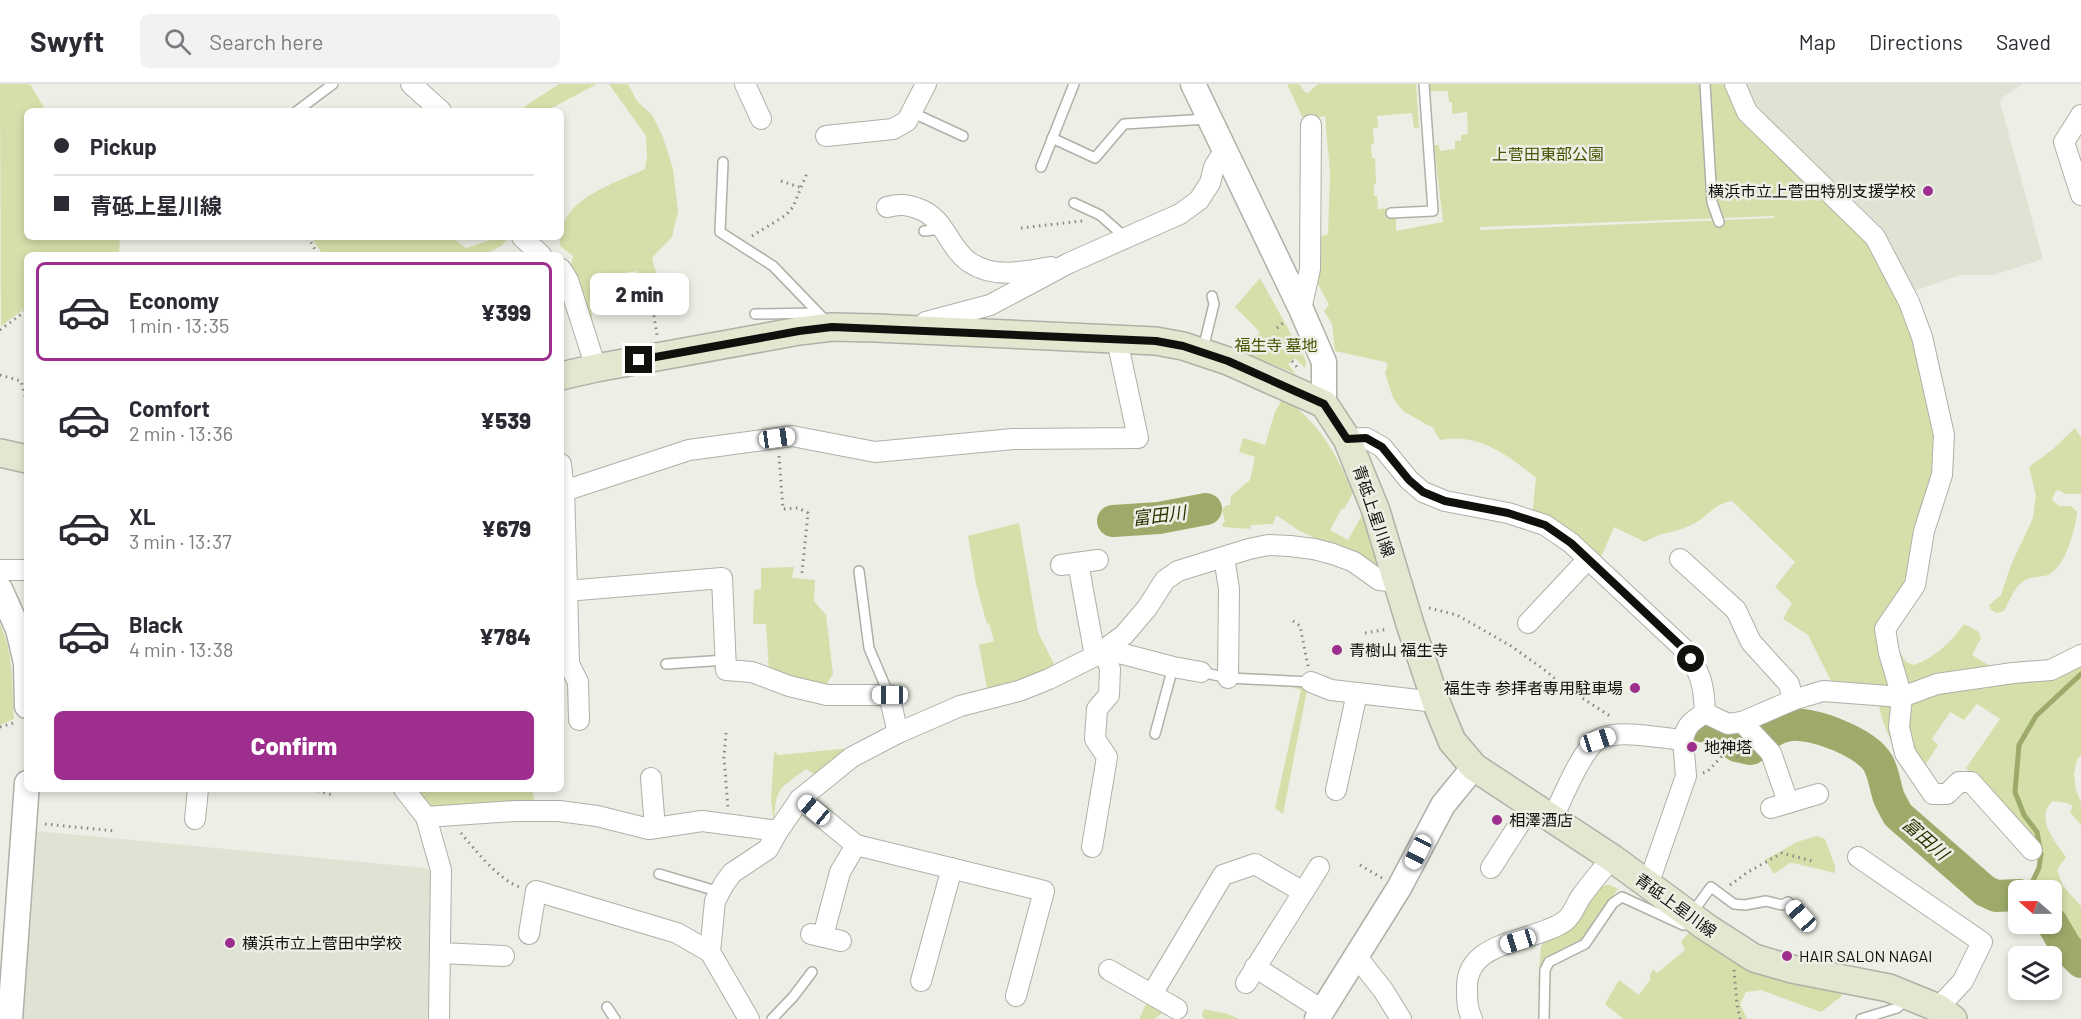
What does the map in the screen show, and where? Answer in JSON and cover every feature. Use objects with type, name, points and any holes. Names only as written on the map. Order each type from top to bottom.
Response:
[{"type":"main road","points":[[564,375],[799,331],[825,320],[922,332],[1156,341],[1203,352],[1228,361],[1324,404]]},
{"type":"main road","name":"青砥上星川線","points":[[1324,404],[1347,439],[1376,511],[1436,702],[1452,741],[1474,767],[1612,858],[1729,943],[1754,958],[1780,967],[1889,988],[1946,1013]]},
{"type":"main road","points":[[0,453],[24,458]]},
{"type":"street","points":[[411,84],[438,108]]},
{"type":"street","points":[[745,84],[760,119]]},
{"type":"street","points":[[826,136],[893,129],[907,121],[926,84]]},
{"type":"street","points":[[1193,84],[1224,151],[1293,315],[1324,362],[1324,404]]},
{"type":"street","points":[[1735,84],[1747,112],[1844,210],[1875,237],[1916,304],[1944,435],[1942,475],[1924,531],[1915,585],[1885,629],[1889,653],[1902,697],[1899,728],[1905,753],[1933,794],[1947,794],[1959,782],[1971,782],[2032,850]]},
{"type":"street","points":[[2081,115],[2064,142],[2078,175],[2081,195]]},
{"type":"street","points":[[1293,315],[1310,270],[1311,125]]},
{"type":"street","points":[[922,332],[926,322],[990,305],[1069,263],[1180,214],[1199,200],[1210,183],[1214,167],[1224,151]]},
{"type":"street","points":[[887,207],[900,204],[930,213],[944,229],[954,246],[968,261],[982,269],[999,273],[1018,273],[1069,263]]},
{"type":"street","points":[[525,240],[538,252]]},
{"type":"street","points":[[564,274],[596,368]]},
{"type":"street","points":[[564,488],[689,450],[792,436],[875,452],[1013,439],[1138,438],[1117,340]]},
{"type":"street","points":[[1347,439],[1366,438],[1382,447],[1409,480],[1423,492],[1445,501],[1508,513],[1545,525],[1571,543],[1684,649],[1698,668],[1704,692],[1705,713]]},
{"type":"street","points":[[564,542],[569,664],[578,682],[579,720]]},
{"type":"street","points":[[710,952],[715,901],[720,892],[732,873],[768,849],[800,798],[852,757],[897,733],[960,706],[1019,691],[1049,679],[1099,652],[1124,635],[1147,608],[1165,580],[1178,571],[1268,545],[1314,549],[1354,562],[1401,592]]},
{"type":"street","points":[[1224,557],[1229,589],[1228,678]]},
{"type":"street","points":[[1528,623],[1588,559]]},
{"type":"street","points":[[1680,559],[1736,610],[1751,642],[1789,684],[1793,700]]},
{"type":"street","points":[[1092,847],[1107,757],[1095,739],[1097,709],[1109,694],[1110,669],[1099,652],[1070,564],[1098,560]]},
{"type":"street","points":[[0,570],[24,570]]},
{"type":"street","points":[[567,588],[578,590],[722,578],[726,670],[752,672],[789,686],[827,695],[890,695],[897,733]]},
{"type":"street","points":[[0,589],[18,629],[24,654]]},
{"type":"street","points":[[1099,652],[1201,672]]},
{"type":"street","points":[[1747,727],[1793,700],[1823,691],[1902,697],[1937,684],[2051,670],[2081,655]]},
{"type":"street","points":[[1311,682],[1331,690],[1436,702]]},
{"type":"street","points":[[1336,790],[1357,693]]},
{"type":"street","points":[[23,714],[24,697]]},
{"type":"street","points":[[1705,713],[1728,724],[1747,727],[1771,753],[1780,805],[1818,794]]},
{"type":"street","points":[[1648,885],[1686,776],[1683,740],[1686,728],[1705,713]]},
{"type":"street","points":[[1491,868],[1542,813],[1585,753],[1598,740],[1624,735],[1683,740]]},
{"type":"street","points":[[1320,867],[1251,975],[1320,1015],[1399,888],[1443,805],[1474,767]]},
{"type":"street","points":[[651,778],[655,828]]},
{"type":"street","points":[[10,1019],[26,792]]},
{"type":"street","points":[[195,819],[198,792]]},
{"type":"street","points":[[407,792],[435,816],[441,870],[439,1019]]},
{"type":"street","points":[[800,798],[855,845],[1044,891],[1016,996]]},
{"type":"street","points":[[435,816],[514,811],[560,812],[597,816],[649,829],[702,821],[778,831]]},
{"type":"street","points":[[825,937],[840,872],[855,845]]},
{"type":"street","points":[[1858,857],[1982,942],[1946,1013]]},
{"type":"street","points":[[1472,1019],[1467,1008],[1467,980],[1472,963],[1484,953],[1495,948],[1540,934],[1568,920],[1581,897],[1612,858]]},
{"type":"street","points":[[1152,994],[1223,875],[1255,864],[1303,892]]},
{"type":"street","points":[[922,981],[952,868]]},
{"type":"street","points":[[529,934],[536,891],[677,933],[710,952],[749,1019]]},
{"type":"street","points":[[440,953],[504,956]]},
{"type":"street","points":[[1357,957],[1383,990],[1401,1019]]},
{"type":"street","points":[[1109,969],[1177,1009]]},
{"type":"lane","points":[[301,108],[333,84]]},
{"type":"lane","points":[[1041,166],[1074,84]]},
{"type":"lane","points":[[1391,213],[1433,211],[1424,84]]},
{"type":"lane","points":[[1705,84],[1712,202],[1719,222]]},
{"type":"lane","points":[[911,112],[963,136]]},
{"type":"lane","points":[[1052,138],[1095,158],[1124,124],[1209,119]]},
{"type":"lane","points":[[723,162],[720,232],[773,266],[825,320]]},
{"type":"lane","points":[[1074,203],[1100,215],[1127,238]]},
{"type":"lane","points":[[924,231],[944,229]]},
{"type":"lane","points":[[1203,352],[1214,304],[1212,296]]},
{"type":"lane","points":[[754,314],[825,320]]},
{"type":"lane","points":[[859,571],[869,648],[890,695]]},
{"type":"lane","points":[[666,664],[726,660]]},
{"type":"lane","points":[[1155,734],[1173,667]]},
{"type":"lane","points":[[1201,672],[1228,678],[1311,682]]},
{"type":"lane","points":[[659,874],[720,892]]},
{"type":"lane","points":[[1544,1019],[1545,970],[1549,962],[1585,944],[1617,900],[1622,897],[1683,925],[1711,886],[1734,904],[1745,905],[1766,901],[1782,905],[1788,902],[1801,916]]},
{"type":"lane","points":[[772,1019],[812,972]]},
{"type":"lane","points":[[1861,1019],[1897,1008],[1910,996]]},
{"type":"lane","points":[[607,1007],[615,1019]]},
{"type":"path","points":[[744,247],[755,233],[786,215],[794,207],[807,173]]},
{"type":"path","points":[[781,181],[802,188]]},
{"type":"path","points":[[1022,228],[1085,221]]},
{"type":"path","points":[[649,286],[661,356]]},
{"type":"path","points":[[0,330],[24,312]]},
{"type":"path","points":[[1277,328],[1293,315]]},
{"type":"path","points":[[0,375],[21,381],[24,392]]},
{"type":"path","points":[[777,438],[783,509],[798,508],[808,513],[802,573]]},
{"type":"path","points":[[1401,592],[1457,615],[1511,646],[1562,685],[1612,718]]},
{"type":"path","points":[[1293,621],[1300,626],[1311,682]]},
{"type":"path","points":[[1365,633],[1384,630]]},
{"type":"path","points":[[0,727],[23,714]]},
{"type":"path","points":[[726,733],[724,757],[729,825]]},
{"type":"path","points":[[1686,776],[1707,772],[1724,754],[1735,755],[1742,760]]},
{"type":"path","points":[[322,792],[332,795]]},
{"type":"path","points":[[435,816],[514,885],[536,891]]},
{"type":"path","points":[[24,822],[115,831]]},
{"type":"path","points":[[1719,893],[1748,872],[1782,853],[1812,861]]},
{"type":"path","points":[[1360,865],[1376,875]]},
{"type":"path","points":[[1729,943],[1740,1019]]},
{"type":"shaded area","name":"横浜市立上菅田特別支援学校","points":[[1741,84],[2023,84],[2003,97],[2000,102],[2043,259],[1994,275],[1961,275],[1908,293],[1765,124]]},
{"type":"shaded area","name":"横浜市立上菅田中学校","points":[[36,831],[426,868],[433,873],[432,1019],[23,1019]]},
{"type":"green space","points":[[0,84],[30,84],[44,108],[24,108],[24,240],[120,240],[119,252],[24,252],[24,309],[1,326]]},
{"type":"green space","points":[[559,84],[597,84],[552,108],[523,108]]},
{"type":"green space","points":[[609,84],[628,84],[637,101],[652,115],[663,137],[673,169],[678,211],[672,237],[652,258],[657,275],[638,275],[637,271],[619,274],[619,279],[596,282],[598,298],[590,299],[595,341],[570,271],[573,256],[560,246],[559,240],[564,240],[564,222],[580,202],[645,169],[646,136]]},
{"type":"green space","name":"上菅田東部公園","points":[[1287,84],[1299,84],[1308,93],[1318,84],[1416,84],[1419,128],[1414,128],[1412,113],[1377,116],[1378,128],[1373,128],[1374,144],[1371,145],[1372,158],[1375,158],[1374,196],[1377,196],[1378,209],[1390,208],[1390,218],[1396,218],[1396,231],[1443,222],[1434,145],[1439,145],[1440,151],[1455,149],[1455,141],[1461,141],[1461,135],[1468,134],[1467,112],[1452,114],[1452,102],[1449,102],[1448,91],[1430,91],[1430,84],[1726,84],[1872,239],[1903,296],[1934,399],[1939,475],[1894,627],[1895,644],[1906,662],[1914,665],[1929,658],[1954,637],[1964,624],[1979,632],[1981,638],[1972,655],[2006,676],[2081,661],[2081,755],[2077,760],[2074,774],[2076,791],[2081,802],[2081,825],[2070,812],[2073,806],[2067,803],[2053,801],[2045,815],[2052,837],[2066,857],[2057,870],[2061,880],[2032,880],[2041,858],[2040,846],[2026,828],[1966,768],[2000,719],[1977,704],[1964,720],[1950,712],[1932,739],[1938,745],[1922,770],[1911,772],[1890,739],[1878,702],[1849,700],[1830,679],[1808,635],[1783,619],[1792,603],[1775,587],[1795,562],[1732,501],[1716,507],[1687,527],[1656,536],[1645,542],[1614,527],[1598,564],[1532,517],[1536,478],[1515,461],[1480,442],[1454,438],[1440,440],[1433,428],[1403,411],[1393,398],[1385,373],[1388,364],[1335,351],[1332,324],[1324,311],[1329,305],[1316,280],[1319,237],[1328,234],[1330,173],[1325,116],[1304,121]],"holes":[[[1774,216],[1774,218],[1479,230],[1481,227]]]},
{"type":"green space","points":[[313,240],[455,240],[466,248],[490,240],[506,241],[490,252],[321,252]]},
{"type":"green space","name":"福生寺 墓地","points":[[1260,278],[1306,361],[1305,368],[1295,358],[1288,364],[1296,374],[1243,352],[1260,332],[1235,307]]},
{"type":"green space","points":[[1283,398],[1307,418],[1326,440],[1353,493],[1330,530],[1348,540],[1362,515],[1365,515],[1382,571],[1298,530],[1276,515],[1273,524],[1251,525],[1250,529],[1223,527],[1222,524],[1225,522],[1222,510],[1226,505],[1230,505],[1231,496],[1250,480],[1255,457],[1239,452],[1243,438],[1265,445],[1275,412]]},
{"type":"green space","points":[[2075,428],[2081,437],[2081,494],[2066,494],[2058,490],[2052,500],[2059,506],[2071,506],[2077,512],[2069,547],[2054,571],[2048,575],[2024,580],[2016,589],[2004,611],[1997,613],[1991,610],[1989,605],[2001,595],[2011,565],[2033,518],[2036,496],[2029,467]]},
{"type":"green space","points":[[1019,523],[1038,632],[1058,672],[988,694],[979,645],[994,641],[976,584],[968,536]]},
{"type":"green space","points":[[794,567],[792,578],[815,580],[814,601],[826,615],[833,674],[822,691],[769,673],[766,624],[753,624],[754,590],[761,589],[761,568]]},
{"type":"green space","points":[[0,624],[10,659],[14,719],[0,725]]},
{"type":"green space","points":[[1228,682],[1308,685],[1283,814],[1275,808],[1301,690],[1292,687]]},
{"type":"green space","points":[[851,748],[817,776],[806,769],[784,786],[777,796],[774,824],[771,800],[774,752],[779,755]]},
{"type":"green space","points":[[412,792],[533,792],[534,799],[541,807],[430,814]]},
{"type":"green space","points":[[1817,836],[1825,839],[1835,866],[1835,873],[1790,863],[1774,874],[1765,860],[1797,842]]},
{"type":"green space","points":[[2062,883],[2081,906],[2081,957],[2069,944],[2063,929]]},
{"type":"green space","points":[[1606,885],[1618,889],[1580,943],[1548,957],[1544,962],[1542,987],[1538,986],[1541,947],[1544,940],[1591,899],[1599,888]]},
{"type":"green space","points":[[1690,931],[1839,986],[1842,996],[1821,1012],[1761,990],[1746,992],[1740,1004],[1747,1019],[1623,1019],[1605,1004],[1619,980],[1639,995],[1650,980],[1653,969],[1657,973],[1685,950],[1681,942]]},
{"type":"green space","points":[[1148,1000],[1164,1012],[1154,1019],[1139,1019]]},
{"type":"green space","points":[[1204,1009],[1239,1019],[1205,1019],[1202,1016]]},
{"type":"waterway","name":"富田川","points":[[1113,521],[1159,518],[1206,509]]},
{"type":"waterway","points":[[2033,880],[2039,868],[2041,854],[2037,832],[2024,815],[2015,792],[2019,745],[2036,716],[2081,674]]},
{"type":"waterway","name":"富田川","points":[[1701,726],[1709,727],[1737,746],[1751,749],[1773,731],[1790,725],[1824,730],[1851,741],[1872,755],[1878,763],[1889,798],[1898,815],[1985,891],[1996,896],[2008,895]]},
{"type":"waterway","name":"富田川","points":[[2058,934],[2066,947],[2081,962]]},
{"type":"place","name":"横浜市立上菅田特別支援学校","points":[[1928,191]]},
{"type":"place","name":"青樹山 福生寺","points":[[1337,650]]},
{"type":"place","name":"福生寺 参拝者専用駐車場","points":[[1635,688]]},
{"type":"place","name":"地神塔","points":[[1692,747]]},
{"type":"place","name":"相澤酒店","points":[[1497,820]]},
{"type":"place","name":"横浜市立上菅田中学校","points":[[230,943]]},
{"type":"place","name":"HAIR SALON NAGAI","points":[[1787,956]]},
{"type":"route","points":[[639,360],[832,327],[1156,341],[1183,346],[1228,361],[1324,404],[1347,439],[1366,438],[1382,447],[1409,480],[1423,492],[1445,501],[1508,513],[1545,525],[1571,543],[1684,649],[1691,659]]}]
